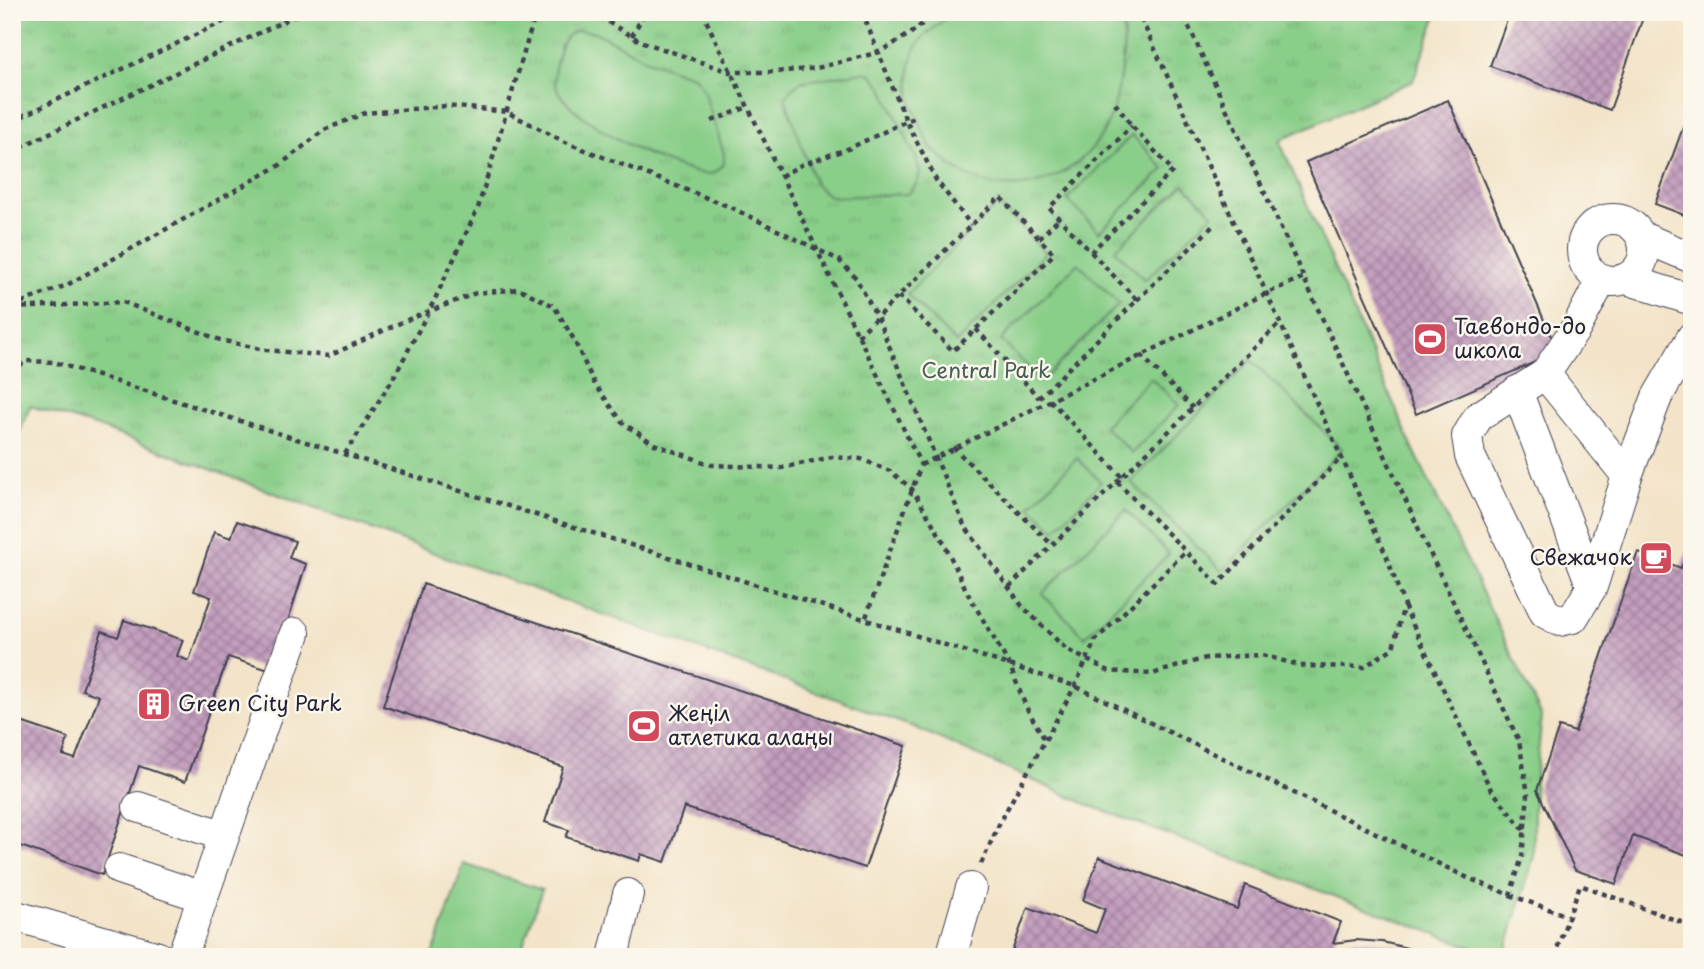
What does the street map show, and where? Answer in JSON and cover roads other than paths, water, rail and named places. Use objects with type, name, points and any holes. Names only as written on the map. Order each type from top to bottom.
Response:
[{"type":"lane","points":[[1692,300],[1614,279],[1591,273],[1584,263],[1581,251],[1583,239],[1590,228],[1600,221],[1612,218],[1624,220],[1635,227],[1642,237],[1645,249],[1643,261],[1636,272],[1614,279],[1545,374],[1478,417],[1467,436],[1470,456],[1545,613],[1560,621],[1573,618],[1592,587],[1627,476],[1657,397],[1692,337]]},
{"type":"lane","points":[[1642,237],[1692,258]]},
{"type":"lane","points":[[1545,374],[1627,476]]},
{"type":"lane","points":[[1517,391],[1592,587]]},
{"type":"lane","points":[[182,957],[295,633]]},
{"type":"lane","points":[[138,807],[224,836]]},
{"type":"lane","points":[[119,869],[203,897]]},
{"type":"lane","points":[[951,957],[971,888]]},
{"type":"lane","points":[[613,957],[628,894]]},
{"type":"lane","points":[[12,915],[158,957]]},
{"type":"place","name":"Таевондо-до школа","points":[[1430,339]]},
{"type":"place","name":"Свежачок","points":[[1656,558]]},
{"type":"place","name":"Green City Park","points":[[154,704]]},
{"type":"place","name":"Жеңіл атлетика алаңы","points":[[644,726]]},
{"type":"park label","name":"Central Park","points":[[986,371]]}]
